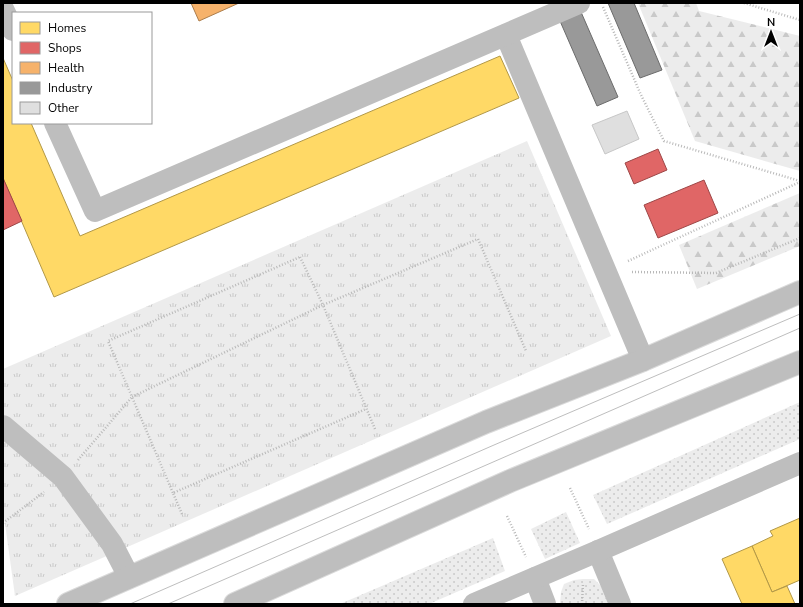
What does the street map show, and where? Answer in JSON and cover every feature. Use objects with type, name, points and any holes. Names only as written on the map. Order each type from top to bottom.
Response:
[{"type":"main road","points":[[55,124],[95,211],[579,3]]},
{"type":"main road","points":[[3,8],[12,28]]},
{"type":"main road","points":[[506,35],[643,360]]},
{"type":"main road","points":[[68,604],[486,422],[643,360],[800,292]]},
{"type":"main road","points":[[235,604],[510,481],[800,362]]},
{"type":"main road","points":[[3,426],[63,477],[112,544],[129,577]]},
{"type":"main road","points":[[474,604],[598,552],[800,463]]},
{"type":"main road","points":[[598,552],[620,604]]},
{"type":"main road","points":[[535,578],[545,604]]},
{"type":"path","points":[[602,3],[642,95],[664,141],[800,182]]},
{"type":"path","points":[[744,3],[800,20]]},
{"type":"path","points":[[606,272],[800,182]]},
{"type":"path","points":[[606,272],[716,273],[800,238]]},
{"type":"path","points":[[132,397],[323,304],[478,239],[526,351]]},
{"type":"path","points":[[182,514],[108,341],[300,257],[323,304],[375,429]]},
{"type":"path","points":[[173,493],[366,409]]},
{"type":"path","points":[[570,488],[598,552]]},
{"type":"path","points":[[507,516],[535,578]]},
{"type":"green space","points":[[638,3],[696,3],[699,11],[800,36],[800,171],[695,141]]},
{"type":"green space","points":[[527,141],[611,336],[15,596],[3,509],[3,369]]},
{"type":"green space","points":[[800,193],[800,246],[697,289],[679,245]]},
{"type":"green space","points":[[800,402],[800,439],[607,524],[593,495]]},
{"type":"green space","points":[[566,512],[580,543],[545,559],[531,529]]},
{"type":"green space","points":[[493,538],[505,571],[429,604],[340,604]]},
{"type":"green space","points":[[594,579],[601,586],[608,604],[560,604],[561,592],[564,584],[574,580]]},
{"type":"building: Homes","points":[[500,56],[519,98],[54,297],[3,178],[3,58],[12,79],[12,124],[31,124],[80,236]]},
{"type":"building: Homes","points":[[800,518],[800,580],[772,592],[752,546],[773,536],[770,531]]},
{"type":"building: Homes","points":[[752,546],[772,592],[787,586],[795,604],[742,604],[722,559]]},
{"type":"building: Shops","points":[[658,149],[667,170],[634,184],[625,163]]},
{"type":"building: Shops","points":[[3,178],[22,221],[3,230]]},
{"type":"building: Shops","points":[[704,180],[718,213],[658,238],[644,205]]},
{"type":"building: Health","points":[[191,3],[239,3],[199,21]]},
{"type":"building: Industry","points":[[608,3],[634,3],[662,70],[640,78]]},
{"type":"building: Industry","points":[[581,12],[618,97],[597,106],[560,21]]},
{"type":"building: Other","points":[[627,111],[639,139],[605,154],[592,125]]},
{"type":"tram line","points":[[130,604],[494,445],[800,314]]},
{"type":"tram line","points":[[168,604],[800,328]]}]
